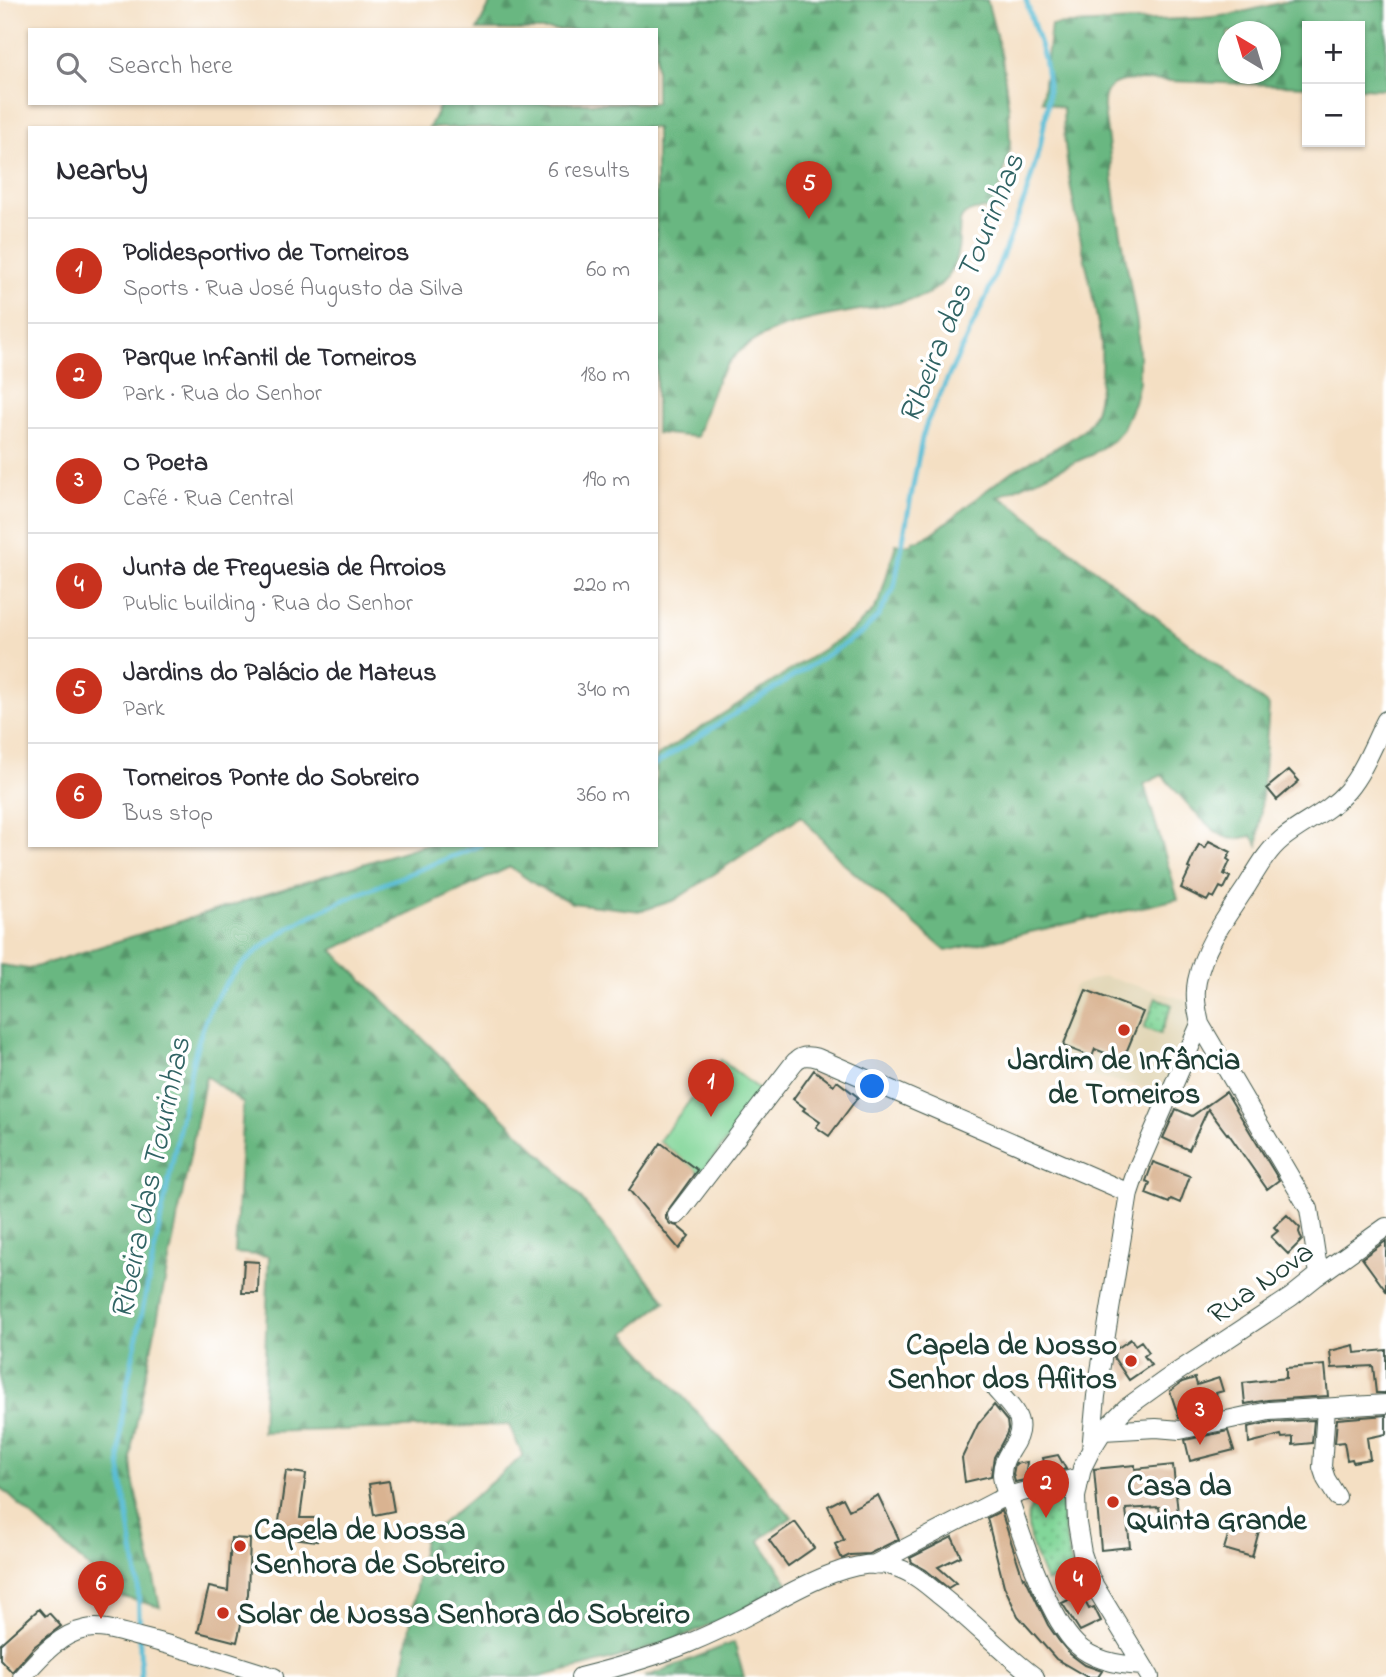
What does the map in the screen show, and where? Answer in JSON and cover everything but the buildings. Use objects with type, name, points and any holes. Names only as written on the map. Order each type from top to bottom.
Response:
[{"type":"street","points":[[1319,1275],[1309,1209],[1200,1024],[1195,995],[1197,980],[1208,949],[1266,857],[1289,834],[1328,808],[1348,790],[1386,720]]},
{"type":"street","points":[[1145,1673],[1130,1642],[1091,1580],[1082,1553],[1076,1510],[1080,1477],[1091,1450],[1096,1396],[1129,1193],[1200,1024]]},
{"type":"street","points":[[677,1215],[793,1064],[798,1058],[805,1056],[818,1058],[1129,1193]]},
{"type":"street","name":"Rua Nova","points":[[1091,1450],[1102,1431],[1126,1408],[1288,1300],[1386,1227]]},
{"type":"street","points":[[996,1390],[1017,1415],[1020,1425],[1018,1437],[1003,1465],[1002,1478],[1040,1582],[1063,1627],[1071,1639],[1084,1650],[1145,1673]]},
{"type":"street","points":[[1102,1431],[1156,1428],[1180,1430],[1258,1413],[1386,1404]]},
{"type":"street","points":[[1326,1408],[1322,1467],[1337,1497]]},
{"type":"street","points":[[873,1565],[1008,1496],[1080,1477]]},
{"type":"street","points":[[580,1677],[682,1646],[716,1632],[814,1580],[873,1565],[898,1567],[925,1584],[1035,1677]]},
{"type":"street","points":[[22,1677],[50,1648],[74,1632],[93,1628],[169,1645],[274,1677]]},
{"type":"shaded area","name":"Jardim de Infância de Torneiros","points":[[1103,976],[1190,1001],[1192,1021],[1163,1092],[1060,1069],[1054,1063],[1052,1052],[1074,986]]},
{"type":"green space","points":[[492,0],[987,0],[1002,58],[1009,110],[1010,149],[994,210],[974,210],[961,218],[955,262],[947,277],[935,289],[907,301],[809,320],[769,333],[735,356],[722,372],[697,437],[658,433],[658,126],[430,126],[440,105],[658,105],[658,28],[478,28]]},
{"type":"green space","points":[[1293,0],[1386,0],[1386,89],[1365,88],[1365,21],[1302,21],[1302,86],[1252,84],[1281,84],[1281,21],[1218,21],[1218,83],[1142,80],[1119,82],[1109,88],[1104,110],[1117,211],[1137,323],[1139,382],[1134,403],[1122,430],[1113,440],[1091,455],[997,497],[1009,502],[1269,706],[1258,845],[1252,836],[1232,839],[1213,829],[1162,775],[1144,784],[1178,899],[946,951],[843,863],[801,816],[675,900],[641,911],[572,903],[536,885],[510,867],[332,950],[558,1171],[666,1301],[625,1333],[792,1517],[759,1540],[788,1583],[740,1611],[684,1636],[583,1667],[538,1677],[402,1677],[424,1538],[523,1456],[509,1425],[262,1432],[269,1256],[235,1253],[243,1103],[206,1076],[132,1445],[133,1479],[160,1607],[120,1596],[0,1487],[0,965],[29,969],[417,847],[658,847],[658,756],[853,630],[873,611],[880,599],[896,544],[911,545],[912,541],[931,534],[1004,477],[1074,437],[1090,422],[1094,414],[1100,383],[1101,342],[1072,196],[1063,108],[1042,101],[1051,25],[1202,18],[1230,15]]},
{"type":"green space","points":[[1156,998],[1172,1005],[1160,1034],[1144,1028]]},
{"type":"green space","points":[[721,1060],[763,1093],[701,1174],[659,1141]]},
{"type":"green space","points":[[1066,1485],[1062,1504],[1073,1571],[1046,1582],[1033,1550],[1028,1526],[1029,1515],[1032,1504],[1040,1496]]},
{"type":"green space","points":[[734,1642],[744,1677],[645,1677],[657,1673]]},
{"type":"waterway","name":"Ribeira das Tourinhas","points":[[658,763],[863,632],[878,616],[894,588],[927,422],[987,295],[1025,198],[1040,147],[1048,102],[1048,84],[1044,58],[1026,0]]},
{"type":"waterway","name":"Ribeira das Tourinhas","points":[[141,1677],[138,1583],[120,1464],[121,1425],[193,1060],[205,1021],[218,994],[241,966],[280,934],[302,920],[349,898],[476,847]]},
{"type":"place","name":"Jardins do Palácio de Mateus","points":[[809,219]]},
{"type":"place","name":"Jardim de Infância de Torneiros","points":[[1124,1030]]},
{"type":"place","name":"Polidesportivo de Torneiros","points":[[711,1117]]},
{"type":"place","name":"Capela de Nosso Senhor dos Aflitos","points":[[1131,1361]]},
{"type":"place","name":"O Poeta","points":[[1200,1445]]},
{"type":"place","name":"Casa da Quinta Grande","points":[[1113,1502]]},
{"type":"place","name":"Parque Infantil de Torneiros","points":[[1046,1518]]},
{"type":"place","name":"Capela de Nossa Senhora de Sobreiro","points":[[240,1546]]},
{"type":"place","name":"Solar de Nossa Senhora do Sobreiro","points":[[223,1613]]},
{"type":"place","name":"Junta de Freguesia de Arroios","points":[[1078,1615]]},
{"type":"place","name":"Torneiros Ponte do Sobreiro","points":[[101,1619]]}]
